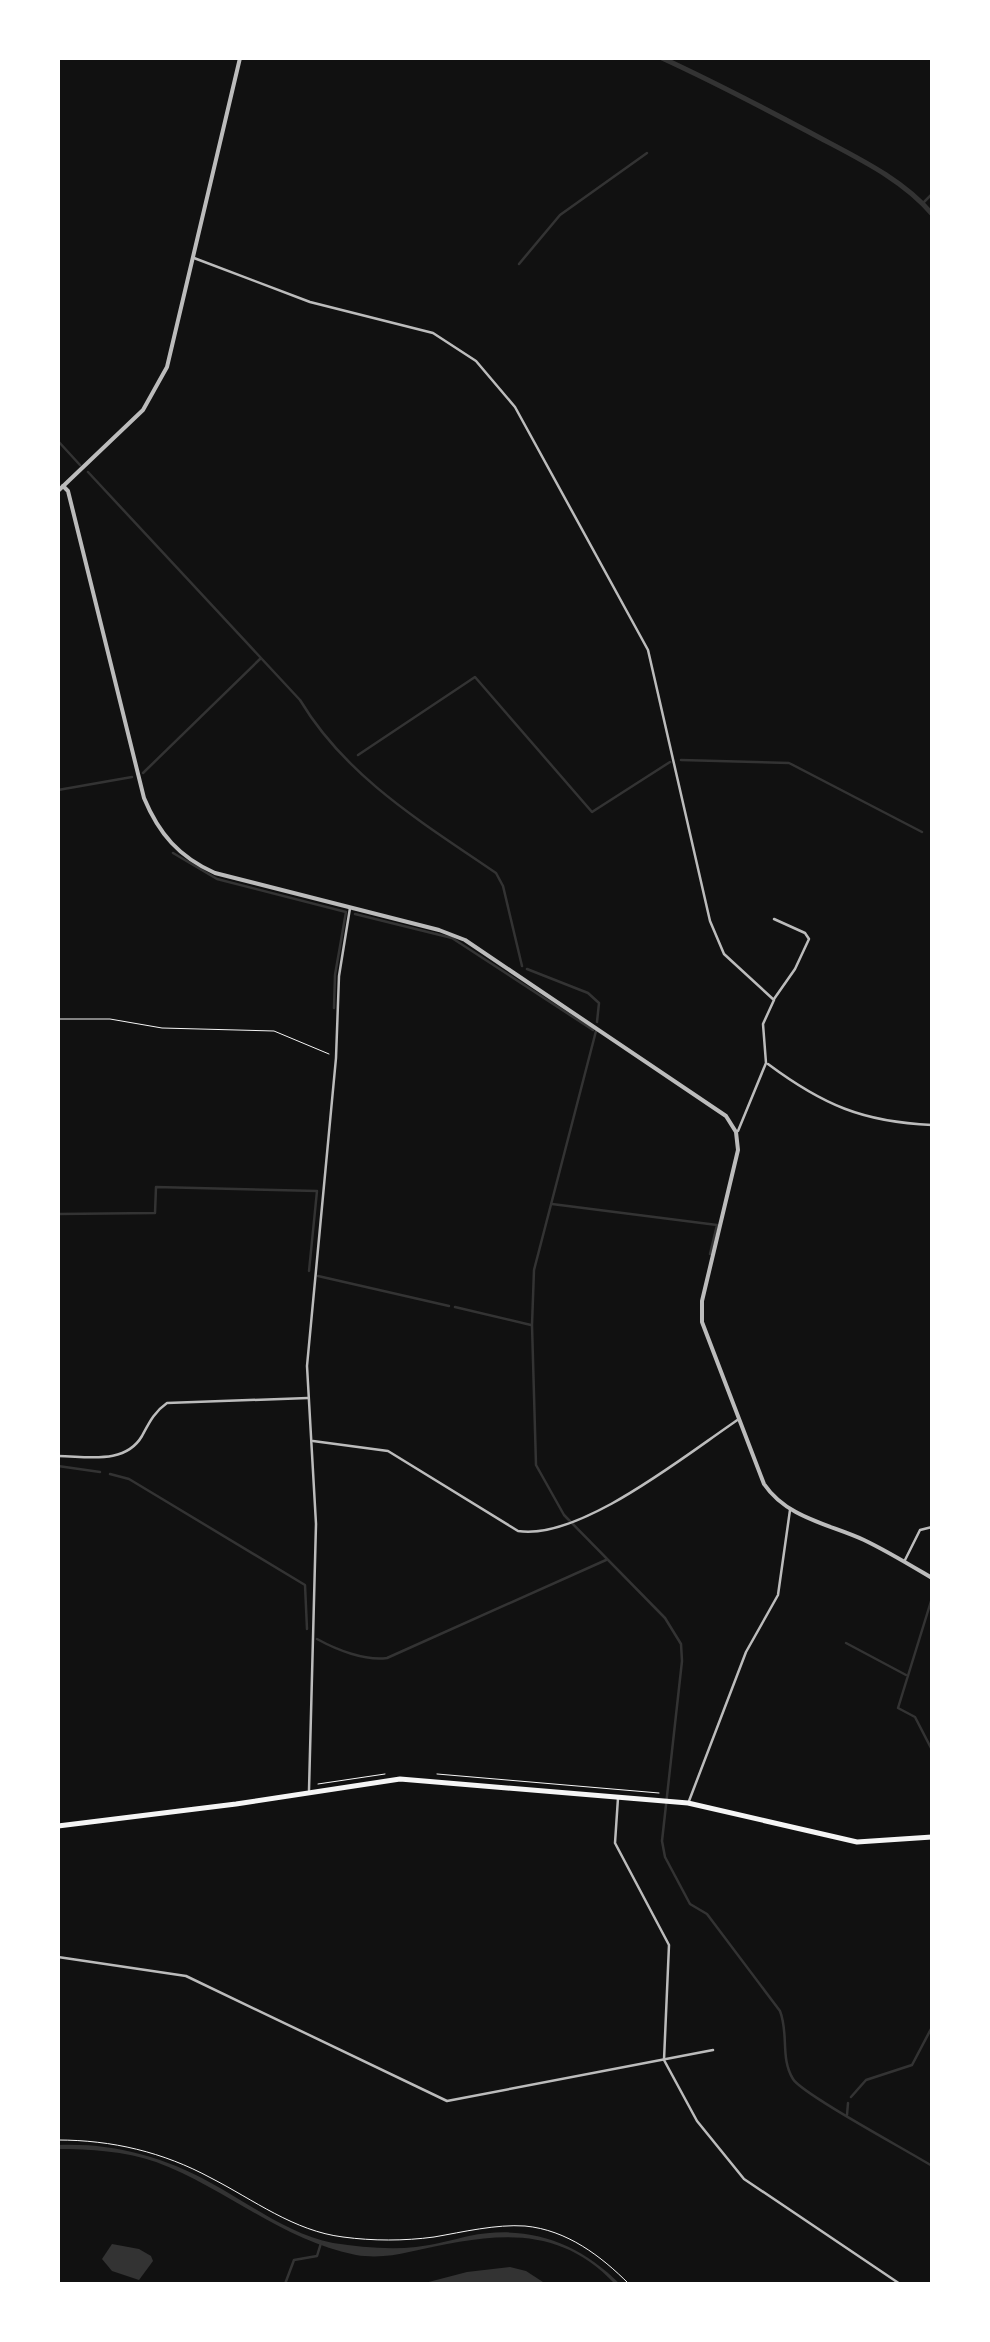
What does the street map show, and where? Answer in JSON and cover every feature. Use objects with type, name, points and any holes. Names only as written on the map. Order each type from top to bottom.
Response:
[{"type":"main road","points":[[58,1826],[400,1779],[688,1803],[835,1839],[880,1842],[932,1836]]},
{"type":"street","points":[[58,491],[130,424],[154,392],[172,354],[240,58]]},
{"type":"street","points":[[194,258],[310,302],[432,333],[476,361],[515,407],[648,650],[710,921],[719,945],[774,1000]]},
{"type":"street","points":[[63,486],[68,491],[144,798],[161,832],[187,858],[214,873],[465,940],[726,1116],[736,1132],[736,1159],[702,1322],[764,1484],[790,1510],[864,1541],[932,1578]]},
{"type":"street","points":[[309,1792],[316,1524],[307,1366],[336,1058],[339,976],[350,908]]},
{"type":"street","points":[[736,1132],[742,1127],[766,1063],[763,1024],[809,944],[806,934],[774,919]]},
{"type":"street","points":[[766,1063],[813,1096],[870,1120],[932,1126]]},
{"type":"street","points":[[58,1456],[126,1453],[166,1403],[308,1398]]},
{"type":"street","points":[[311,1441],[388,1451],[518,1531],[531,1533],[601,1510],[739,1419]]},
{"type":"street","points":[[688,1803],[746,1652],[778,1595],[790,1510]]},
{"type":"street","points":[[904,1562],[920,1530],[932,1527]]},
{"type":"street","points":[[618,1796],[615,1843],[669,1945],[664,2060],[697,2121],[744,2179],[900,2284]]},
{"type":"street","points":[[58,1957],[186,1976],[447,2101],[713,2050]]},
{"type":"path","points":[[58,1019],[110,1019],[162,1028],[274,1030],[336,1058]]},
{"type":"path","points":[[58,2140],[112,2143],[158,2154],[290,2222],[339,2237],[392,2240],[524,2226],[549,2232],[590,2250],[629,2284]]},
{"type":"shaded area","points":[[58,2145],[118,2149],[174,2165],[316,2239],[374,2248],[406,2248],[491,2233],[532,2235],[587,2257],[620,2284],[568,2250],[544,2241],[519,2238],[466,2241],[390,2255],[356,2255],[303,2238],[156,2162],[107,2151],[58,2149]]},
{"type":"shaded area","points":[[112,2244],[139,2249],[151,2256],[153,2261],[139,2280],[112,2271],[102,2259]]},
{"type":"shaded area","points":[[510,2267],[526,2271],[546,2284],[421,2284],[467,2272]]},
{"type":"waterway","points":[[662,58],[875,168],[906,189],[932,214]]},
{"type":"waterway","points":[[519,264],[560,215],[647,153]]},
{"type":"waterway","points":[[923,203],[932,194]]},
{"type":"waterway","points":[[58,441],[80,465]]},
{"type":"waterway","points":[[88,472],[300,700],[363,775],[414,817],[496,873],[503,886],[522,966]]},
{"type":"waterway","points":[[143,773],[260,659]]},
{"type":"waterway","points":[[358,755],[475,677],[592,812],[670,762]]},
{"type":"waterway","points":[[681,760],[789,763],[922,832]]},
{"type":"waterway","points":[[58,790],[132,777]]},
{"type":"waterway","points":[[173,853],[217,879],[346,912],[335,975],[334,1008]]},
{"type":"waterway","points":[[355,914],[452,938],[593,1030]]},
{"type":"waterway","points":[[527,969],[588,993],[599,1003],[597,1022]]},
{"type":"waterway","points":[[596,1031],[534,1270],[536,1465],[564,1515],[665,1618],[681,1644],[662,1841],[665,1857],[690,1904],[707,1914],[780,2011],[793,2079],[835,2109],[932,2166]]},
{"type":"waterway","points":[[58,1214],[155,1213],[156,1187],[317,1191],[309,1271]]},
{"type":"waterway","points":[[552,1204],[717,1225],[710,1254]]},
{"type":"waterway","points":[[318,1276],[449,1306]]},
{"type":"waterway","points":[[455,1307],[531,1325]]},
{"type":"waterway","points":[[58,1466],[100,1472]]},
{"type":"waterway","points":[[110,1474],[129,1479],[305,1585],[307,1629]]},
{"type":"waterway","points":[[317,1639],[351,1654],[387,1658],[606,1560]]},
{"type":"waterway","points":[[932,1598],[898,1708],[915,1717],[932,1750]]},
{"type":"waterway","points":[[846,1643],[906,1675]]},
{"type":"waterway","points":[[851,2097],[866,2080],[912,2065],[932,2027]]},
{"type":"waterway","points":[[847,2115],[848,2103]]},
{"type":"waterway","points":[[285,2284],[294,2260],[317,2256],[321,2243]]}]
